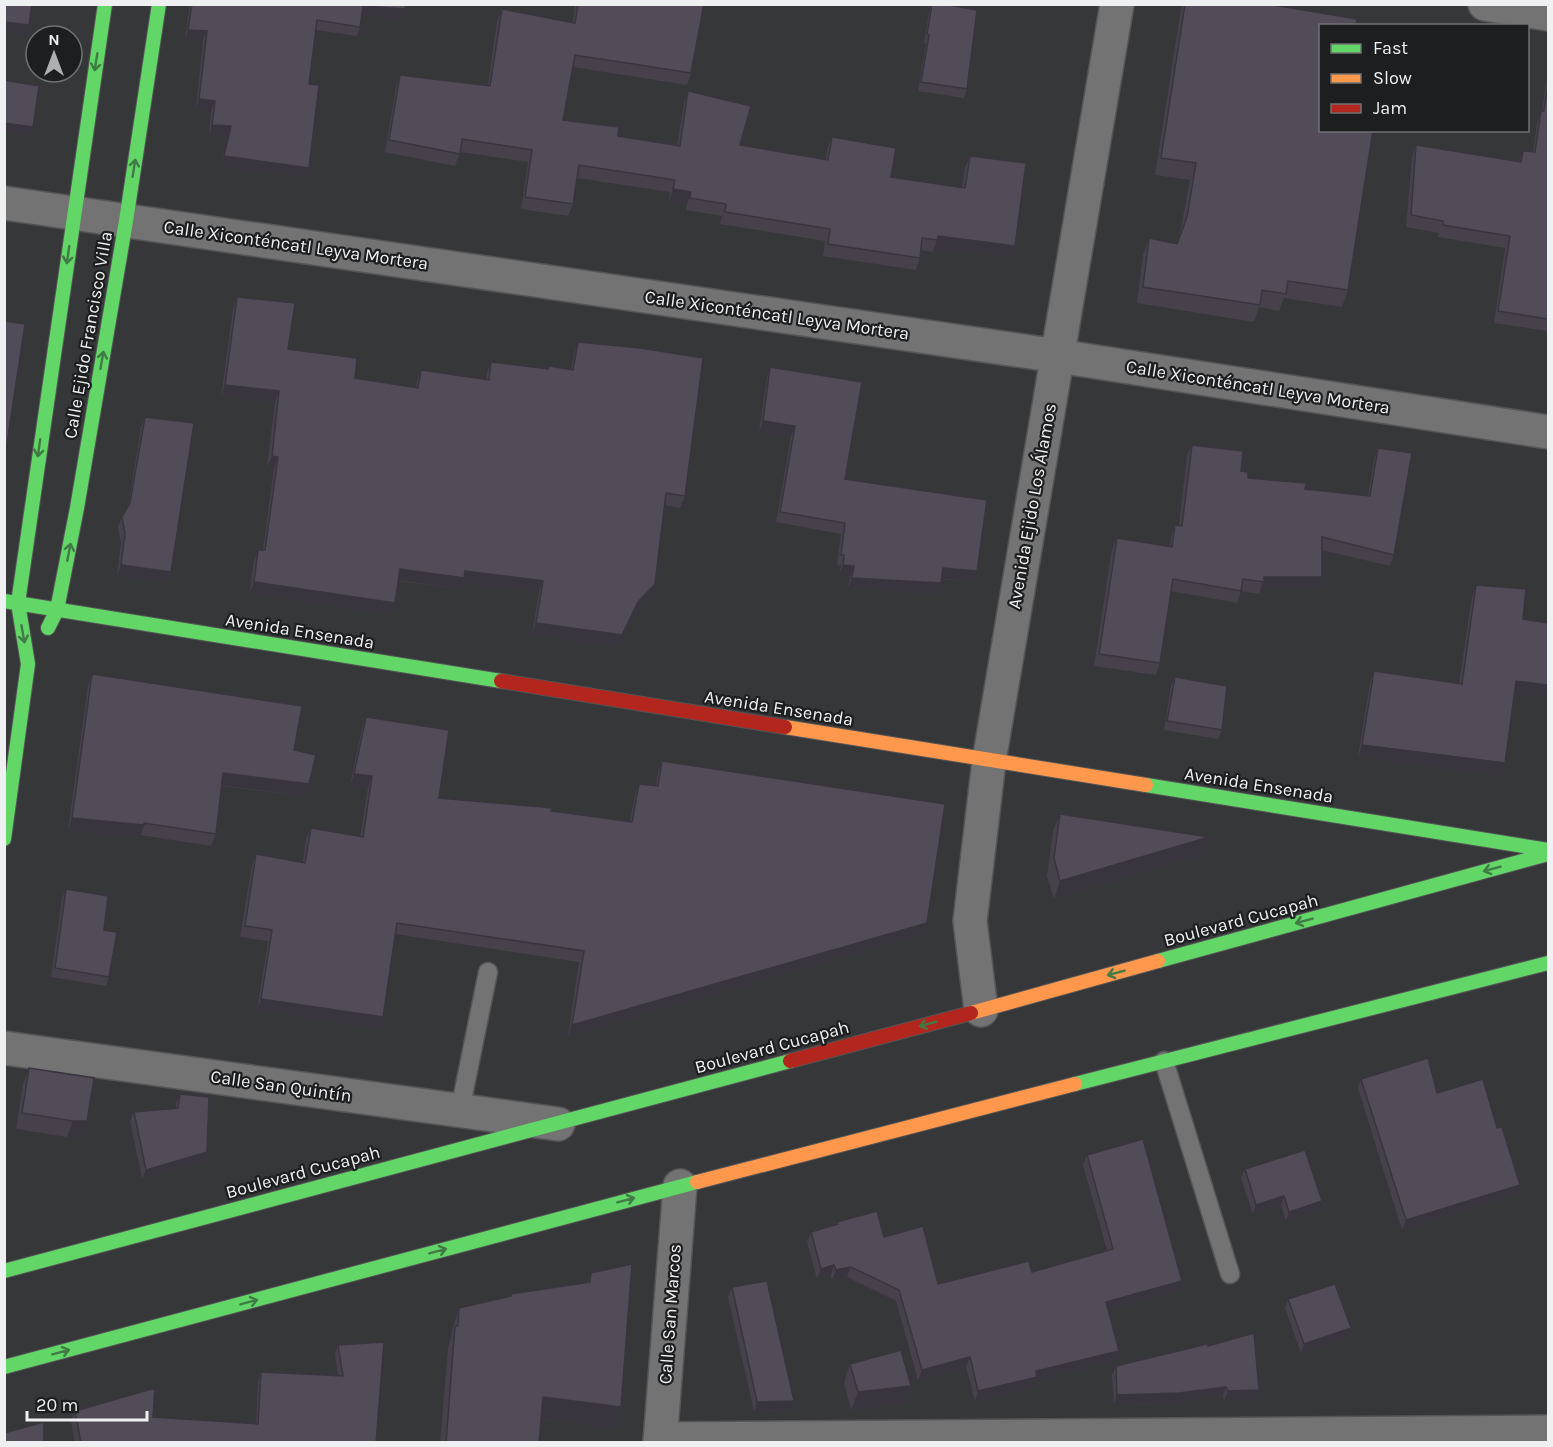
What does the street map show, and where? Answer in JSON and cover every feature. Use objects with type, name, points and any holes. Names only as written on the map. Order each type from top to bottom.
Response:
[{"type":"main road","name":"Calle Ejido Francisco Villa","points":[[28,664],[11,602],[74,213],[105,4]]},
{"type":"main road","name":"Calle Ejido Francisco Villa","points":[[4,839],[28,664],[57,609],[77,508],[126,221],[159,4]]},
{"type":"main road","name":"Avenida Ensenada","points":[[11,602],[1548,852]]},
{"type":"main road","name":"Boulevard Cucapah","points":[[4,1271],[981,1010],[1548,852]]},
{"type":"main road","points":[[4,1367],[680,1186],[1548,963]]},
{"type":"street","name":"Avenida Ejido Los Álamos","points":[[981,1010],[970,921],[989,760],[1117,4]]},
{"type":"street","points":[[1485,4],[1548,14]]},
{"type":"street","name":"Calle Xiconténcatl Leyva Mortera","points":[[4,203],[1058,356],[1548,432]]},
{"type":"street","name":"Calle San Quintín","points":[[4,1048],[558,1124]]},
{"type":"street","name":"Calle San Marcos","points":[[660,1441],[680,1186]]},
{"type":"street","points":[[660,1441],[1548,1432]]},
{"type":"lane","points":[[460,1110],[488,972]]},
{"type":"lane","points":[[1164,1061],[1230,1274]]},
{"type":"building","points":[[4,4],[32,4],[29,24],[4,22]]},
{"type":"building","points":[[192,4],[406,4],[405,9],[363,6],[360,27],[317,20],[309,84],[319,85],[309,168],[224,156],[231,126],[212,125],[215,101],[199,99],[207,31],[188,30]]},
{"type":"building","points":[[578,4],[704,4],[691,73],[575,55],[563,120],[619,127],[618,136],[680,146],[688,91],[751,106],[740,145],[828,160],[832,137],[896,148],[891,177],[965,188],[970,156],[1026,163],[1015,246],[938,236],[937,240],[922,238],[920,258],[828,244],[830,229],[725,212],[726,204],[690,198],[691,192],[673,189],[675,180],[579,165],[573,204],[525,197],[532,150],[462,139],[460,154],[389,140],[400,75],[490,86],[502,9],[575,23]]},
{"type":"building","points":[[932,4],[977,10],[967,89],[921,82]]},
{"type":"building","points":[[1185,4],[1267,4],[1357,19],[1356,24],[1319,24],[1319,132],[1373,132],[1348,290],[1288,281],[1286,294],[1262,290],[1260,305],[1143,287],[1149,238],[1177,244],[1187,217],[1196,163],[1161,158]]},
{"type":"building","points":[[4,80],[39,86],[33,127],[4,123]]},
{"type":"building","points":[[1548,82],[1548,319],[1498,311],[1510,236],[1443,225],[1443,221],[1411,215],[1416,145],[1521,162],[1523,151],[1535,152]]},
{"type":"building","points":[[237,297],[295,303],[288,349],[357,358],[355,378],[418,388],[421,370],[489,380],[491,362],[573,370],[578,342],[640,348],[703,358],[685,496],[666,493],[655,584],[638,602],[622,635],[536,623],[543,581],[465,571],[464,578],[400,569],[395,603],[254,582],[258,550],[265,550],[278,457],[272,456],[279,391],[225,385]]},
{"type":"building","points":[[4,321],[25,324],[4,463]]},
{"type":"building","points":[[770,367],[862,382],[845,479],[987,500],[977,571],[943,568],[941,583],[852,578],[854,566],[843,565],[844,555],[841,555],[845,523],[780,512],[795,426],[763,421]]},
{"type":"building","points":[[145,417],[194,423],[171,572],[121,565],[125,533],[122,517],[130,503]]},
{"type":"building","points":[[1192,445],[1243,451],[1241,471],[1248,472],[1248,478],[1306,483],[1305,489],[1370,496],[1378,448],[1412,453],[1394,555],[1322,537],[1322,577],[1264,577],[1264,582],[1243,579],[1241,591],[1173,579],[1160,663],[1099,654],[1117,538],[1172,547],[1175,525],[1182,526]]},
{"type":"building","points":[[1476,585],[1526,589],[1523,619],[1548,623],[1548,685],[1516,681],[1505,763],[1362,745],[1374,671],[1462,684]]},
{"type":"building","points":[[92,674],[302,706],[294,750],[316,755],[309,784],[223,773],[216,834],[144,823],[144,825],[72,818]]},
{"type":"building","points":[[1175,677],[1227,686],[1222,730],[1167,721]]},
{"type":"building","points":[[366,717],[449,730],[439,798],[552,808],[551,811],[632,822],[639,784],[658,786],[662,761],[945,804],[927,923],[572,1025],[584,951],[397,923],[383,1017],[261,999],[272,930],[245,926],[256,854],[305,863],[311,828],[363,837],[372,776],[354,774]]},
{"type":"building","points":[[1060,814],[1209,837],[1060,881],[1054,858]]},
{"type":"building","points":[[66,889],[108,896],[104,930],[117,932],[109,977],[55,968]]},
{"type":"building","points":[[1428,1058],[1437,1093],[1483,1079],[1497,1128],[1502,1127],[1520,1185],[1406,1220],[1361,1079]]},
{"type":"building","points":[[29,1068],[94,1078],[87,1121],[22,1113]]},
{"type":"building","points":[[180,1094],[209,1097],[207,1152],[146,1170],[134,1112],[178,1108]]},
{"type":"building","points":[[1143,1139],[1182,1281],[1106,1302],[1119,1351],[1036,1371],[1037,1377],[978,1391],[970,1357],[922,1370],[899,1290],[851,1267],[836,1270],[834,1265],[821,1269],[811,1232],[877,1211],[884,1237],[923,1226],[938,1284],[1029,1261],[1032,1272],[1113,1249],[1087,1155]]},
{"type":"building","points":[[1305,1150],[1322,1201],[1289,1212],[1284,1196],[1256,1205],[1245,1169]]},
{"type":"building","points":[[632,1264],[621,1407],[543,1397],[539,1443],[446,1443],[455,1326],[458,1326],[459,1308],[511,1296],[511,1294],[590,1282],[591,1273]]},
{"type":"building","points":[[767,1281],[794,1401],[757,1402],[732,1287]]},
{"type":"building","points":[[1335,1284],[1351,1328],[1304,1344],[1288,1299]]},
{"type":"building","points":[[1254,1333],[1259,1390],[1228,1391],[1226,1387],[1179,1393],[1117,1395],[1116,1366],[1207,1344],[1208,1346]]},
{"type":"building","points":[[384,1342],[376,1443],[81,1443],[75,1411],[155,1388],[153,1417],[258,1424],[261,1372],[343,1376],[338,1345]]},
{"type":"building","points":[[901,1350],[911,1386],[858,1392],[850,1364]]},
{"type":"building","points":[[44,1422],[44,1443],[4,1443],[4,1433]]},
{"type":"traffic: fast","points":[[4,839],[28,664],[18,603],[105,4]]},
{"type":"traffic: fast","points":[[48,628],[57,610],[77,508],[126,221],[159,4]]},
{"type":"traffic: fast","points":[[4,601],[501,681]]},
{"type":"traffic: fast","points":[[1146,785],[1548,850]]},
{"type":"traffic: fast","points":[[1158,961],[1548,854]]},
{"type":"traffic: fast","points":[[1075,1084],[1548,963]]},
{"type":"traffic: fast","points":[[4,1271],[790,1061]]},
{"type":"traffic: fast","points":[[4,1367],[697,1182]]},
{"type":"traffic: slow","points":[[785,727],[1146,785]]},
{"type":"traffic: slow","points":[[971,1013],[1158,961]]},
{"type":"traffic: slow","points":[[697,1182],[1075,1084]]},
{"type":"traffic: jam","points":[[501,681],[785,727]]},
{"type":"traffic: jam","points":[[790,1061],[971,1013]]}]
